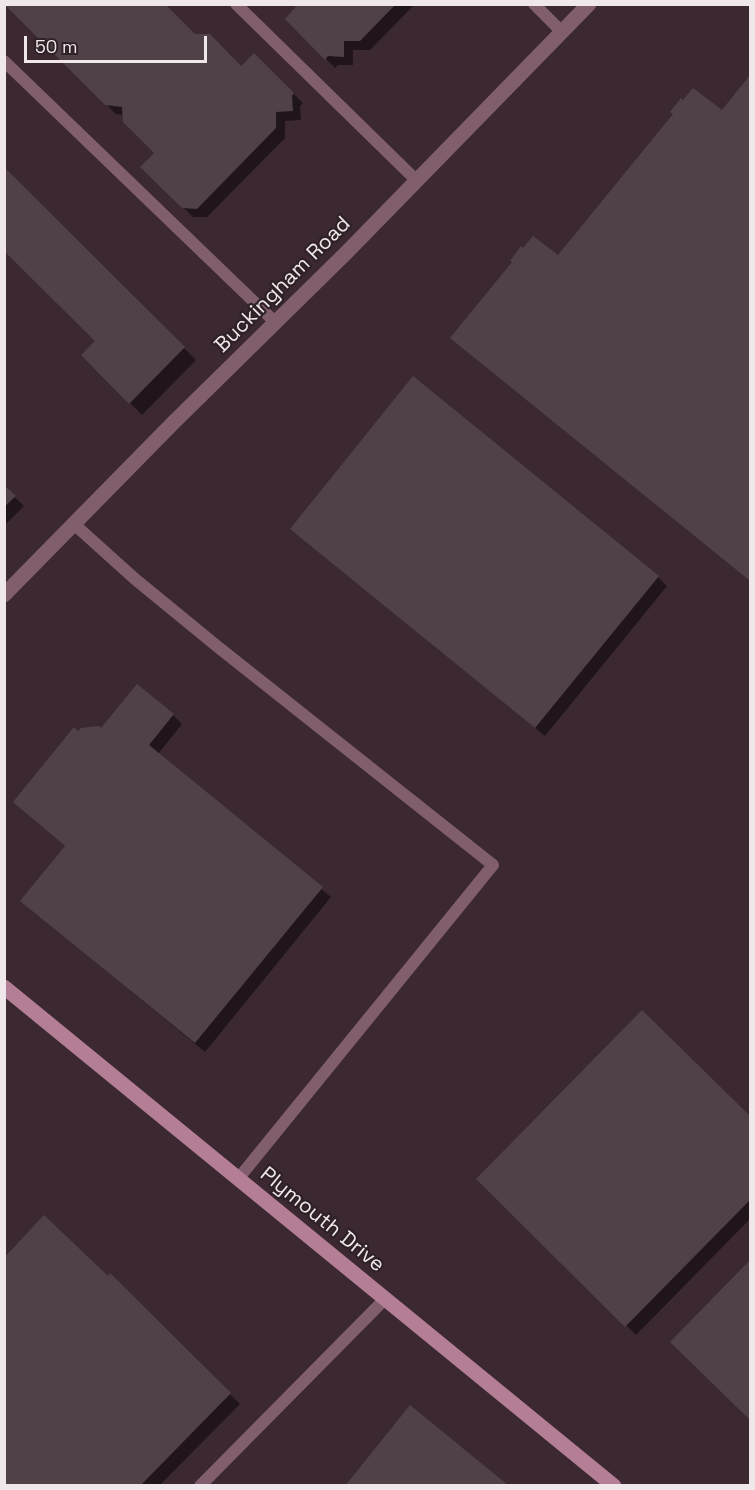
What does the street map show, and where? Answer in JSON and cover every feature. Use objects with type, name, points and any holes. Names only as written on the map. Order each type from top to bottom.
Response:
[{"type":"street","name":"Buckingham Road","points":[[4,595],[417,181],[589,4]]},
{"type":"street","name":"Plymouth Drive","points":[[4,987],[614,1485]]},
{"type":"lane","points":[[236,4],[417,181]]},
{"type":"lane","points":[[534,4],[562,32]]},
{"type":"lane","points":[[4,61],[275,322]]},
{"type":"lane","points":[[75,525],[135,579],[493,865],[238,1179]]},
{"type":"lane","points":[[200,1485],[386,1298]]},
{"type":"shaded area","points":[[5,5],[750,5],[750,1485],[5,1485]]},
{"type":"building","points":[[4,4],[165,4],[195,34],[210,34],[241,66],[254,53],[294,93],[292,96],[293,111],[276,112],[276,128],[197,209],[182,208],[140,167],[154,153],[123,122],[122,107],[105,105]]},
{"type":"building","points":[[298,4],[396,4],[360,41],[344,41],[344,57],[328,56],[325,60],[285,19]]},
{"type":"building","points":[[750,75],[750,581],[450,338],[512,262],[510,261],[521,246],[523,248],[533,236],[558,255],[673,114],[670,112],[681,98],[683,100],[693,88],[722,110]]},
{"type":"building","points":[[4,167],[185,347],[129,404],[81,355],[95,341],[4,251]]},
{"type":"building","points":[[413,376],[659,576],[535,728],[290,529]]},
{"type":"building","points":[[4,485],[16,496],[4,507]]},
{"type":"building","points":[[137,684],[174,714],[149,745],[323,887],[195,1043],[20,901],[65,846],[13,802],[74,727],[78,731],[81,728],[99,726],[101,728]]},
{"type":"building","points":[[642,1010],[750,1116],[750,1200],[625,1327],[476,1179]]},
{"type":"building","points":[[44,1215],[108,1276],[110,1273],[231,1393],[140,1486],[4,1486],[4,1258]]},
{"type":"building","points":[[750,1260],[750,1420],[670,1342]]},
{"type":"building","points":[[410,1405],[509,1486],[345,1486]]}]
